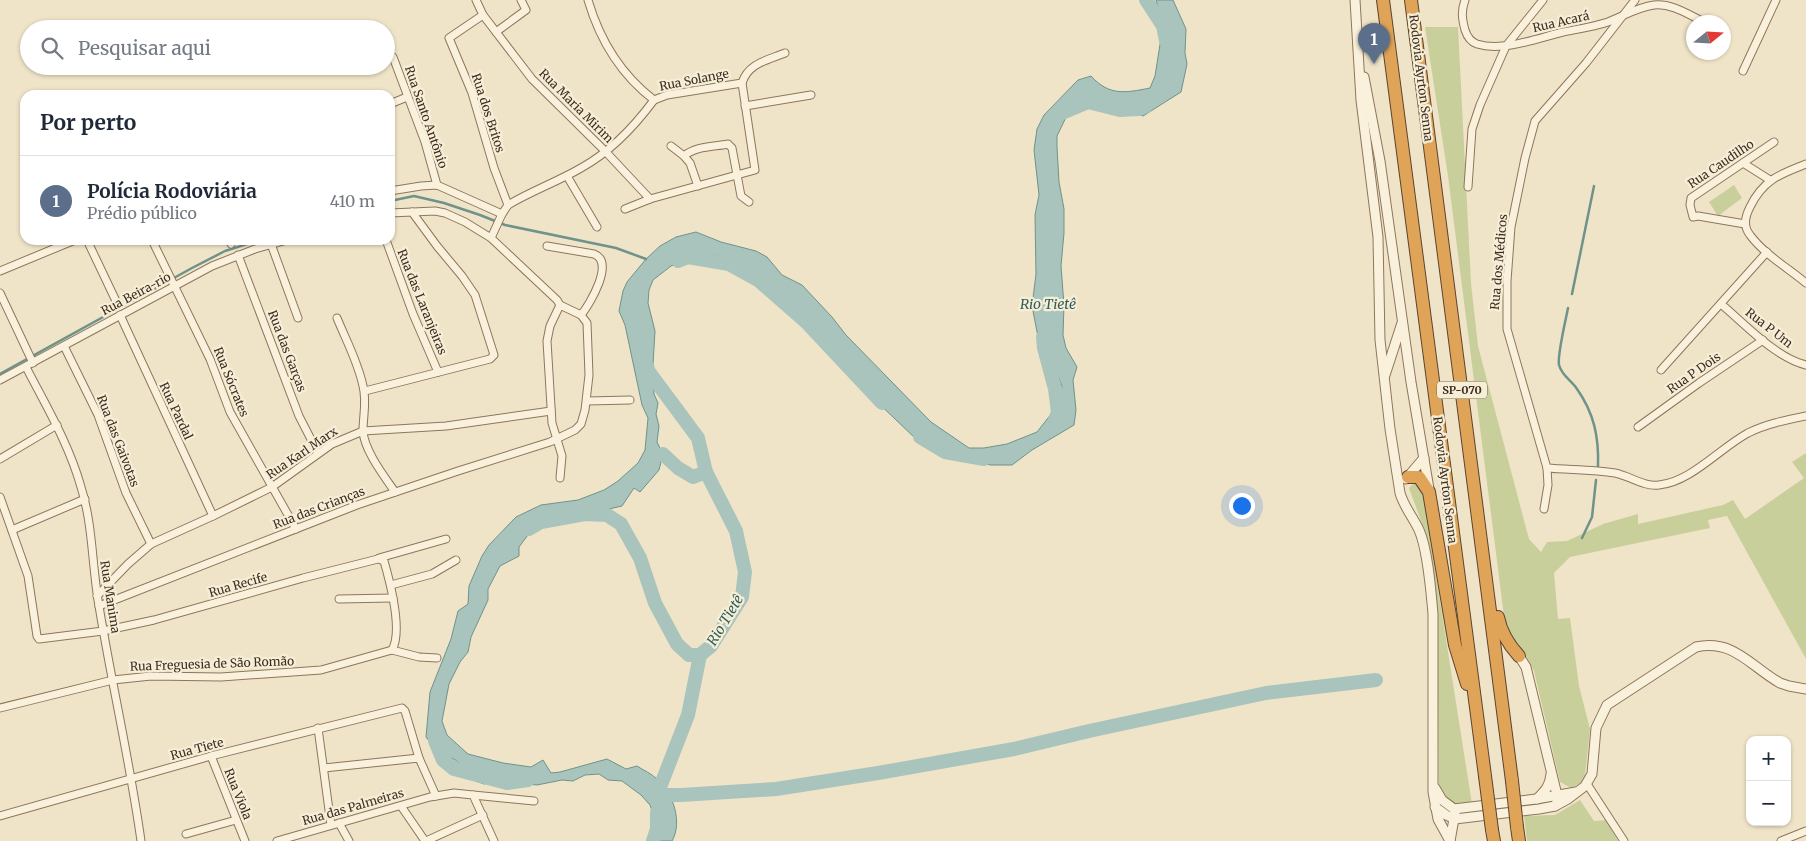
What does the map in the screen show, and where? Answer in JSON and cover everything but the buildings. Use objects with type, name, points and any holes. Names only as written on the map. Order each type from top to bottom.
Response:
[{"type":"highway","name":"Rodovia Ayrton Senna","points":[[1383,0],[1493,835]]},
{"type":"highway","name":"Rodovia Ayrton Senna","points":[[1411,0],[1519,841]]},
{"type":"highway","points":[[1471,459],[1480,488],[1498,619],[1504,637],[1518,656]]},
{"type":"highway","points":[[1408,476],[1422,479],[1429,492],[1456,646],[1463,676],[1474,700]]},
{"type":"highway","points":[[1497,667],[1502,656],[1512,653],[1518,656]]},
{"type":"street","name":"Rua Maria Mirim","points":[[476,0],[483,15],[540,88],[605,151],[650,199]]},
{"type":"street","points":[[496,32],[526,10],[521,0]]},
{"type":"street","name":"Rua Solange","points":[[588,0],[601,36],[611,55],[622,70],[654,100],[668,95],[742,83]]},
{"type":"street","points":[[1355,0],[1360,100],[1378,237],[1380,340],[1384,378],[1400,493],[1403,504],[1419,530],[1431,593],[1433,614],[1433,780],[1435,806],[1442,829],[1450,841]]},
{"type":"street","name":"Rua Acará","points":[[1465,0],[1462,17],[1467,34],[1472,41],[1478,44],[1506,46],[1600,24],[1640,8],[1662,5],[1690,15]]},
{"type":"street","points":[[1468,187],[1474,123],[1480,105],[1506,46],[1543,0]]},
{"type":"street","name":"Rua dos Médicos","points":[[1544,509],[1548,485],[1547,468],[1506,329],[1511,227],[1525,158],[1535,121],[1586,63],[1635,0]]},
{"type":"street","points":[[1743,71],[1776,0]]},
{"type":"street","name":"Rua dos Britos","points":[[483,15],[449,38],[472,93],[494,168],[508,205]]},
{"type":"street","points":[[1358,45],[1380,161],[1402,321],[1429,492]]},
{"type":"street","points":[[624,209],[650,199],[755,170],[742,83],[745,74],[752,66],[785,53]]},
{"type":"street","name":"Rua Santo Antônio","points":[[395,63],[424,142],[437,185]]},
{"type":"street","points":[[745,106],[811,95]]},
{"type":"street","points":[[395,102],[407,97]]},
{"type":"street","points":[[492,235],[508,205],[567,176],[605,151],[640,119],[654,100]]},
{"type":"street","name":"Rua Caudilho","points":[[1745,224],[1698,216],[1693,217],[1690,205],[1692,198],[1774,142]]},
{"type":"street","points":[[684,156],[690,151],[700,148],[728,144],[732,148],[741,196],[749,202]]},
{"type":"street","points":[[671,146],[690,163],[698,186]]},
{"type":"street","points":[[1743,163],[1770,180]]},
{"type":"street","points":[[1806,164],[1770,180],[1763,186],[1754,198],[1746,215],[1745,224],[1751,236],[1767,252],[1806,283]]},
{"type":"street","points":[[567,176],[597,227]]},
{"type":"street","points":[[395,190],[437,185],[501,216]]},
{"type":"street","points":[[395,213],[435,211],[466,222],[492,235],[560,305],[581,315],[589,306],[595,294],[599,283],[601,260],[594,254],[547,246]]},
{"type":"street","points":[[364,392],[490,359],[494,354],[475,295],[412,212]]},
{"type":"street","points":[[0,271],[63,245]]},
{"type":"street","points":[[89,245],[116,301]]},
{"type":"street","name":"Rua Sócrates","points":[[154,245],[210,359],[230,412],[296,529]]},
{"type":"street","name":"Rua Beira-rio","points":[[0,380],[174,285],[255,245]]},
{"type":"street","points":[[272,245],[298,318]]},
{"type":"street","name":"Rua das Laranjeiras","points":[[388,245],[412,314],[438,372]]},
{"type":"street","points":[[1662,370],[1767,252]]},
{"type":"street","name":"Rua das Garças","points":[[238,255],[296,408],[318,453]]},
{"type":"street","name":"Rua Manima","points":[[0,293],[28,352],[30,363],[74,465],[84,499],[97,596],[132,779],[141,841]]},
{"type":"street","name":"Rua P Um","points":[[1721,304],[1763,340],[1796,363],[1806,365]]},
{"type":"street","points":[[560,305],[550,326],[547,342],[554,440],[562,456],[560,478]]},
{"type":"street","name":"Rua Pardal","points":[[120,315],[213,516]]},
{"type":"street","name":"Rua das Crianças","points":[[99,606],[395,492],[554,440],[578,428],[587,401],[589,375],[588,326],[586,320],[581,315]]},
{"type":"street","points":[[337,318],[360,376],[364,392],[363,430],[370,450],[395,492]]},
{"type":"street","points":[[1384,378],[1402,321]]},
{"type":"street","name":"Rua P Dois","points":[[1638,427],[1763,340]]},
{"type":"street","name":"Rua das Gaivotas","points":[[64,346],[98,415],[126,493],[151,544]]},
{"type":"street","points":[[587,401],[630,400]]},
{"type":"street","name":"Rua Karl Marx","points":[[97,596],[128,564],[151,544],[272,487],[342,438],[363,430],[446,426],[551,411]]},
{"type":"street","points":[[1547,468],[1617,473],[1658,486],[1684,476],[1746,434],[1760,428],[1806,416]]},
{"type":"street","points":[[0,459],[56,426]]},
{"type":"street","points":[[1400,493],[1404,481],[1424,458]]},
{"type":"street","points":[[0,497],[12,530],[84,499]]},
{"type":"street","name":"Rua Recife","points":[[12,530],[28,576],[38,638],[43,639],[103,631],[180,614],[446,539]]},
{"type":"street","points":[[380,559],[391,585],[393,598],[396,627],[392,650],[419,657],[437,658]]},
{"type":"street","points":[[391,585],[432,574],[456,560]]},
{"type":"street","points":[[339,599],[371,600],[393,598]]},
{"type":"street","points":[[1435,806],[1441,812],[1455,819],[1539,810],[1554,806],[1568,799],[1587,784],[1592,774],[1596,728],[1607,705],[1696,647],[1722,646],[1732,650],[1780,683],[1806,689]]},
{"type":"street","name":"Rua Freguesia de São Romão","points":[[0,708],[113,680],[143,677],[212,677],[321,670],[392,650]]},
{"type":"street","points":[[1518,656],[1526,667],[1557,795],[1558,800],[1554,806]]},
{"type":"street","name":"Rua Tiete","points":[[0,816],[211,756],[402,708],[405,712],[419,758]]},
{"type":"street","points":[[318,728],[331,825]]},
{"type":"street","name":"Rua Viola","points":[[211,756],[245,841]]},
{"type":"street","points":[[324,768],[419,758],[436,796]]},
{"type":"street","points":[[1536,799],[1546,790],[1550,782],[1551,772]]},
{"type":"street","points":[[1433,780],[1437,793],[1442,800],[1454,809],[1576,792]]},
{"type":"street","points":[[1587,784],[1624,841]]},
{"type":"street","name":"Rua das Palmeiras","points":[[277,841],[339,822],[454,793],[534,800]]},
{"type":"street","points":[[473,795],[494,841]]},
{"type":"street","points":[[401,806],[426,841],[483,815]]},
{"type":"street","points":[[1450,841],[1455,819],[1454,809]]},
{"type":"street","points":[[186,834],[236,820]]},
{"type":"street","points":[[339,822],[349,841]]},
{"type":"street","points":[[1781,841],[1806,831]]},
{"type":"green space","points":[[1425,27],[1458,27],[1471,283],[1478,346],[1529,539],[1541,552],[1547,542],[1567,541],[1603,524],[1638,514],[1638,524],[1723,505],[1733,500],[1745,519],[1804,478],[1792,462],[1806,453],[1806,659],[1727,516],[1708,520],[1710,528],[1570,557],[1554,573],[1558,619],[1570,618],[1579,686],[1590,729],[1585,776],[1582,782],[1571,788],[1560,782],[1534,671],[1524,652],[1510,637],[1505,624],[1448,176]]},
{"type":"green space","points":[[1734,185],[1742,198],[1718,216],[1709,202]]},
{"type":"green space","points":[[1418,483],[1422,487],[1472,804],[1451,802],[1445,796],[1439,784],[1437,607],[1428,540],[1409,488],[1413,484]]},
{"type":"green space","points":[[1580,800],[1594,821],[1606,820],[1618,841],[1527,841],[1524,816],[1555,815]]},
{"type":"water","name":"Rio Tietê","points":[[1156,0],[1173,0],[1186,29],[1185,53],[1187,64],[1181,92],[1143,116],[1116,105],[1100,102],[1091,102],[1071,107],[1057,136],[1059,182],[1064,209],[1061,266],[1064,305],[1063,335],[1066,348],[1077,367],[1073,380],[1076,410],[1074,425],[1032,450],[1012,465],[990,465],[916,439],[873,398],[867,382],[843,359],[816,324],[733,259],[715,255],[701,256],[671,266],[653,280],[649,290],[648,303],[655,331],[653,364],[654,394],[658,403],[656,414],[659,426],[657,442],[663,454],[659,470],[640,492],[634,488],[622,506],[592,513],[555,514],[528,535],[519,547],[519,556],[500,566],[488,589],[488,600],[471,637],[468,652],[460,662],[449,684],[442,721],[447,735],[468,754],[503,763],[531,767],[543,760],[551,773],[607,759],[626,769],[637,766],[657,779],[672,800],[677,825],[672,841],[648,841],[657,834],[657,824],[650,805],[641,795],[622,781],[608,780],[599,774],[585,775],[573,781],[562,780],[537,785],[499,781],[484,784],[465,777],[460,764],[454,759],[441,757],[426,737],[430,692],[451,639],[458,611],[468,604],[469,586],[489,545],[516,517],[541,505],[578,500],[604,490],[618,481],[638,463],[645,450],[648,418],[642,405],[625,325],[619,311],[627,282],[646,259],[660,246],[676,237],[696,232],[721,242],[756,251],[767,257],[782,275],[802,285],[846,335],[931,422],[969,448],[984,448],[1007,444],[1037,432],[1059,404],[1062,386],[1055,368],[1040,347],[1032,306],[1036,274],[1035,215],[1039,195],[1034,150],[1037,129],[1044,115],[1078,80],[1091,76],[1104,87],[1125,92],[1150,88],[1155,76],[1162,32]]},
{"type":"waterway","name":"Rio Tietê","points":[[1146,0],[1163,26],[1166,41]]},
{"type":"waterway","name":"Rio Tietê","points":[[1054,119],[1057,115],[1088,102],[1120,110],[1139,109],[1146,106]]},
{"type":"waterway","points":[[1572,294],[1594,186]]},
{"type":"waterway","points":[[395,200],[414,196],[444,203],[505,225],[616,248],[646,259]]},
{"type":"waterway","points":[[0,374],[192,268],[225,251],[244,245]]},
{"type":"waterway","name":"Rio Tietê","points":[[678,261],[688,257],[729,264],[758,280],[806,322],[882,403]]},
{"type":"waterway","points":[[1568,308],[1560,346],[1559,365],[1562,372],[1575,386],[1588,407],[1598,445],[1598,466]]},
{"type":"waterway","name":"Rio Tietê","points":[[1043,337],[1055,389],[1058,412],[1054,423]]},
{"type":"waterway","name":"Rio Tietê","points":[[529,529],[541,522],[585,514],[607,515],[621,524],[640,558],[655,603],[677,644],[689,655],[700,655],[711,646],[742,597],[745,572],[736,531],[706,472],[698,438],[649,372],[645,362]]},
{"type":"waterway","name":"Rio Tietê","points":[[920,437],[945,452],[984,459]]},
{"type":"waterway","points":[[663,454],[678,468],[693,477],[706,472]]},
{"type":"waterway","points":[[1582,538],[1592,517],[1596,480]]},
{"type":"waterway","points":[[700,655],[688,715],[657,795],[776,789],[878,773],[1014,749],[1266,693],[1376,680]]},
{"type":"waterway","name":"Rio Tietê","points":[[435,741],[443,760],[454,769],[507,783],[528,780]]},
{"type":"waterway","name":"Rio Tietê","points":[[653,841],[657,829],[657,812]]},
{"type":"place","name":"Polícia Rodoviária","points":[[1374,64]]}]
